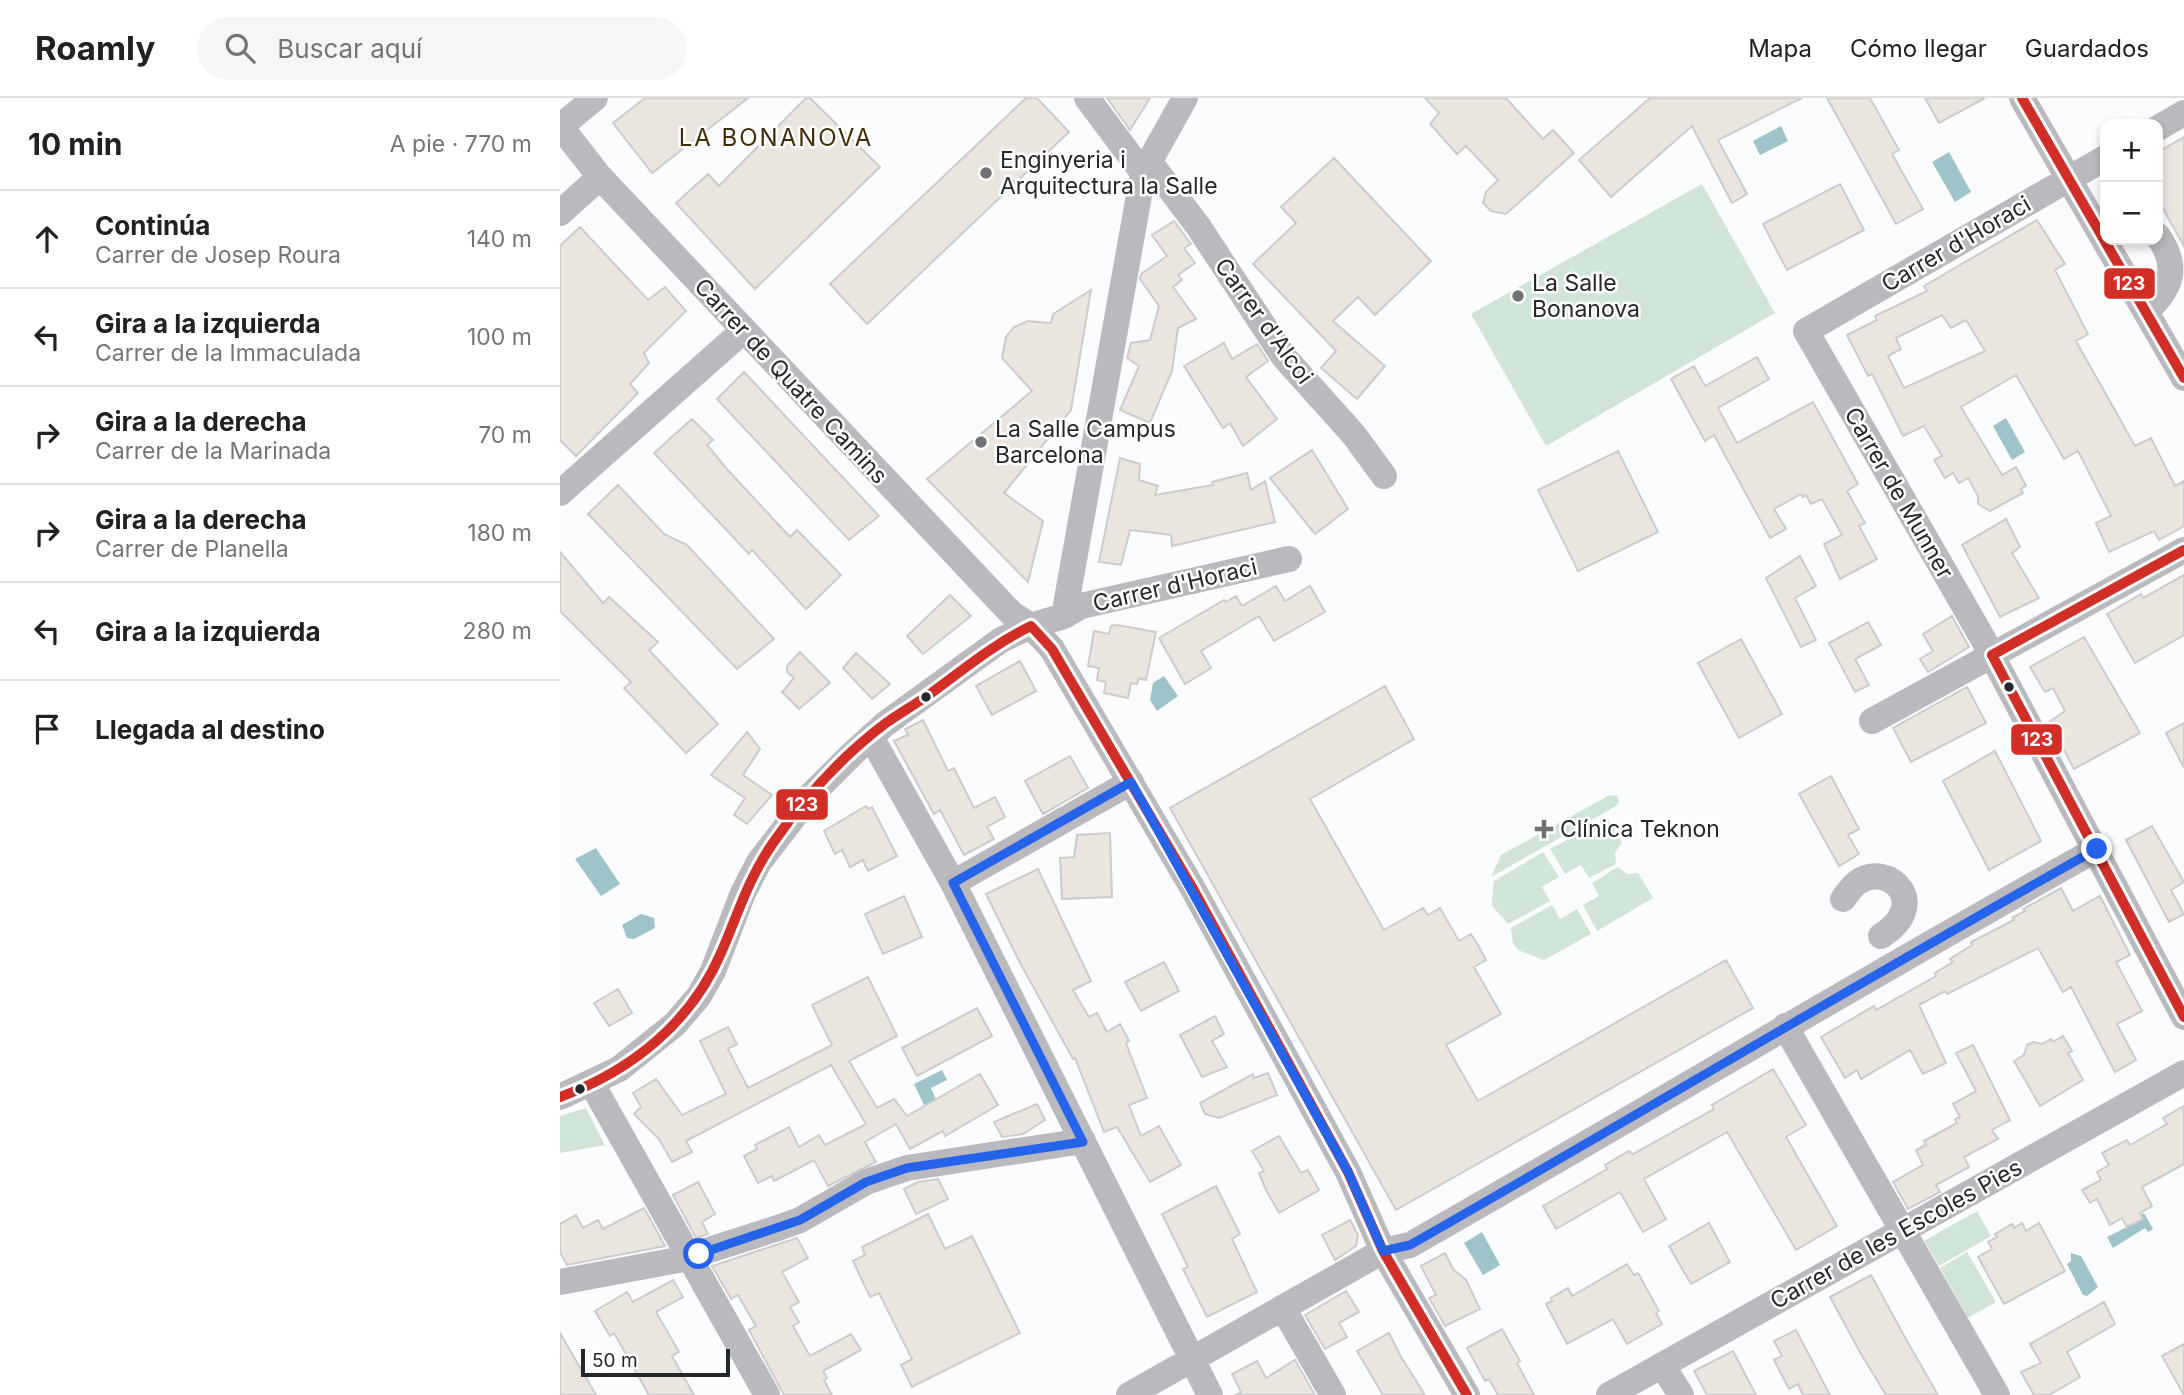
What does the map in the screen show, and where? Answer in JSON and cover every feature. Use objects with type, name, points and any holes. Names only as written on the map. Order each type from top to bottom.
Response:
[{"type":"street","points":[[560,126],[595,98]]},
{"type":"street","name":"Carrer d'Alcoi","points":[[1087,98],[1198,226],[1284,357],[1354,435],[1384,476]]},
{"type":"street","points":[[1064,616],[1146,167],[1185,98]]},
{"type":"street","points":[[2022,98],[2067,180],[2095,206],[2146,312],[2176,345],[2184,378]]},
{"type":"street","points":[[2163,125],[2184,113]]},
{"type":"street","name":"Carrer de Quatre Camins","points":[[560,126],[600,177],[743,331],[1012,614],[1031,626],[1052,649],[1131,782],[1348,1172],[1383,1251],[1467,1395]]},
{"type":"street","name":"Carrer d'Horaci","points":[[1806,331],[2100,161]]},
{"type":"street","points":[[560,212],[600,177]]},
{"type":"street","points":[[2146,312],[2166,292],[2171,270],[2161,245]]},
{"type":"street","points":[[560,494],[743,331]]},
{"type":"street","name":"Carrer de Munner","points":[[1806,331],[1992,654],[2184,1017]]},
{"type":"street","points":[[1872,721],[2184,550]]},
{"type":"street","name":"Carrer d'Horaci","points":[[560,1097],[592,1084],[646,1048],[675,1024],[699,996],[722,951],[743,892],[759,862],[809,797],[871,737],[1001,640],[1031,626],[1064,616],[1081,606],[1289,559]]},
{"type":"street","points":[[871,737],[953,883],[1210,1395]]},
{"type":"street","points":[[953,883],[1131,782]]},
{"type":"street","points":[[1129,1395],[1383,1251],[1410,1245],[1647,1110],[1785,1026],[2097,849]]},
{"type":"street","points":[[1843,899],[1857,883],[1867,878],[1893,882],[1902,890],[1906,901],[1904,914],[1896,927],[1881,936]]},
{"type":"street","points":[[1785,1026],[1997,1395]]},
{"type":"street","name":"Carrer de les Escoles Pies","points":[[1609,1395],[2184,1073]]},
{"type":"street","points":[[592,1084],[687,1258],[767,1395]]},
{"type":"street","points":[[560,1282],[687,1258],[800,1220],[866,1182],[907,1168],[1083,1142]]},
{"type":"street","points":[[1283,1308],[1333,1395]]},
{"type":"street","points":[[1662,1365],[1681,1395]]},
{"type":"green space","points":[[1702,184],[1775,313],[1546,446],[1471,314]]},
{"type":"green space","points":[[1610,795],[1617,796],[1619,802],[1616,806],[1491,877],[1501,855]]},
{"type":"green space","points":[[1607,818],[1622,842],[1615,853],[1616,864],[1589,878],[1581,865],[1565,874],[1550,849]]},
{"type":"green space","points":[[1543,852],[1559,877],[1542,887],[1550,901],[1508,924],[1493,906],[1494,881]]},
{"type":"green space","points":[[1618,867],[1627,874],[1638,873],[1653,898],[1597,931],[1583,905],[1599,896],[1592,883]]},
{"type":"green space","points":[[1552,905],[1560,919],[1577,909],[1591,934],[1544,960],[1518,950],[1513,943],[1511,928]]},
{"type":"green space","points":[[586,1108],[605,1145],[560,1153],[560,1116]]},
{"type":"green space","points":[[1977,1211],[1991,1236],[1939,1266],[1924,1241]]},
{"type":"green space","points":[[1967,1252],[1996,1302],[1968,1318],[1940,1268]]},
{"type":"water","points":[[1781,126],[1788,141],[1760,155],[1753,141]]},
{"type":"water","points":[[1949,152],[1971,192],[1955,202],[1932,162]]},
{"type":"water","points":[[2006,418],[2025,452],[2012,460],[1993,426]]},
{"type":"water","points":[[1164,676],[1178,696],[1157,711],[1150,700],[1153,683]]},
{"type":"water","points":[[596,848],[620,884],[601,896],[575,859]]},
{"type":"water","points":[[641,914],[654,918],[655,928],[634,939],[627,938],[622,925]]},
{"type":"water","points":[[942,1070],[947,1080],[931,1088],[936,1100],[924,1105],[914,1084]]},
{"type":"water","points":[[2144,1213],[2153,1229],[2148,1232],[2145,1228],[2113,1248],[2107,1237],[2143,1219],[2141,1215]]},
{"type":"water","points":[[1482,1232],[1500,1265],[1483,1275],[1464,1243]]},
{"type":"water","points":[[2071,1253],[2081,1256],[2098,1287],[2087,1296],[2083,1295],[2067,1264],[2071,1261]]},
{"type":"building","points":[[645,98],[748,98],[652,173],[613,123]]},
{"type":"building","points":[[806,98],[810,98],[880,167],[755,289],[676,203],[708,174],[719,186]]},
{"type":"building","points":[[1026,98],[1037,98],[1069,132],[867,324],[830,284]]},
{"type":"building","points":[[1107,98],[1150,98],[1130,130]]},
{"type":"building","points":[[1425,98],[1506,98],[1543,139],[1553,130],[1574,153],[1506,214],[1491,211],[1483,203],[1486,192],[1498,180],[1466,146],[1457,154],[1430,124],[1439,113]]},
{"type":"building","points":[[1650,98],[1802,98],[1718,140],[1747,194],[1732,203],[1692,126],[1611,197],[1579,160]]},
{"type":"building","points":[[1827,98],[1870,98],[1899,150],[1892,154],[1923,209],[1896,224]]},
{"type":"building","points":[[1925,98],[1985,98],[1939,123]]},
{"type":"building","points":[[2184,137],[2184,246],[2163,209],[2163,149]]},
{"type":"building","points":[[1334,158],[1431,261],[1375,315],[1358,297],[1333,321],[1385,366],[1357,399],[1321,368],[1336,351],[1253,264],[1296,223],[1281,207]]},
{"type":"building","points":[[1840,184],[1864,230],[1787,270],[1763,224]]},
{"type":"building","points":[[2037,220],[2065,264],[2055,270],[2088,334],[2076,341],[2135,446],[2151,438],[2175,486],[2184,481],[2184,526],[2159,540],[2154,531],[2109,552],[2096,523],[2111,516],[2078,451],[2064,459],[2016,375],[1961,407],[2002,475],[2016,467],[2026,486],[2021,489],[2023,493],[1990,511],[1978,504],[1978,496],[1968,478],[1959,483],[1953,473],[1945,478],[1934,460],[1942,456],[1924,426],[1903,436],[1872,374],[1868,376],[1847,335],[1877,320],[1875,316],[1927,291],[1924,286]],"holes":[[[1942,315],[1951,328],[1966,320],[1985,351],[1904,388],[1888,356],[1901,349],[1896,338]]]},
{"type":"building","points":[[1174,221],[1191,244],[1184,248],[1195,263],[1178,275],[1182,280],[1173,287],[1196,319],[1178,328],[1172,371],[1150,423],[1120,410],[1139,366],[1127,358],[1131,343],[1150,340],[1159,306],[1140,279],[1141,274],[1167,256],[1152,235]]},
{"type":"building","points":[[580,227],[648,300],[665,287],[686,311],[644,353],[649,363],[630,384],[638,393],[576,456],[560,440],[560,246]]},
{"type":"building","points":[[1091,290],[1071,410],[1004,493],[1043,521],[1028,582],[927,479],[1032,391],[1002,358],[1006,337],[1014,327],[1028,321],[1051,323],[1053,314]]},
{"type":"building","points":[[1224,343],[1232,359],[1257,344],[1268,361],[1246,377],[1277,419],[1243,446],[1230,423],[1223,428],[1184,366]]},
{"type":"building","points":[[1757,357],[1769,379],[1718,408],[1737,443],[1813,402],[1858,484],[1847,491],[1865,523],[1859,526],[1877,559],[1840,579],[1824,544],[1842,535],[1822,499],[1811,504],[1806,495],[1803,497],[1801,494],[1774,509],[1786,529],[1770,538],[1714,435],[1705,441],[1671,379],[1694,366],[1705,386]]},
{"type":"building","points":[[744,372],[879,516],[849,540],[717,399]]},
{"type":"building","points":[[692,419],[713,440],[707,445],[726,468],[790,537],[797,530],[841,575],[806,609],[752,550],[749,554],[654,453]]},
{"type":"building","points":[[1312,450],[1348,509],[1315,534],[1270,478]]},
{"type":"building","points":[[1618,451],[1658,532],[1578,571],[1538,490]]},
{"type":"building","points":[[1120,458],[1140,464],[1139,480],[1158,486],[1155,495],[1213,485],[1212,482],[1247,473],[1251,490],[1265,481],[1275,522],[1172,546],[1171,535],[1130,530],[1121,565],[1099,562]]},
{"type":"building","points":[[618,485],[664,534],[687,545],[774,639],[737,669],[588,514]]},
{"type":"building","points":[[2006,519],[2020,547],[2012,553],[2039,598],[2000,617],[1962,545]]},
{"type":"building","points":[[560,552],[603,603],[609,597],[658,642],[649,650],[718,724],[686,753],[624,688],[631,682],[560,611]]},
{"type":"building","points":[[1800,556],[1816,586],[1795,598],[1816,640],[1801,647],[1766,578]]},
{"type":"building","points":[[2184,575],[2184,635],[2135,663],[2107,614],[2141,594],[2143,598]]},
{"type":"building","points":[[1276,586],[1285,601],[1310,586],[1325,612],[1274,641],[1259,616],[1201,651],[1211,668],[1185,684],[1159,638],[1224,600],[1226,602],[1236,596],[1242,606]]},
{"type":"building","points":[[950,595],[971,616],[923,654],[907,636]]},
{"type":"building","points":[[1952,616],[1969,647],[1928,672],[1920,659],[1933,651],[1923,634]]},
{"type":"building","points":[[1868,622],[1881,645],[1855,659],[1869,685],[1855,692],[1829,643]]},
{"type":"building","points":[[1111,626],[1156,632],[1146,680],[1139,678],[1137,684],[1131,683],[1128,698],[1104,693],[1106,682],[1097,680],[1099,668],[1088,666],[1094,631],[1109,634]]},
{"type":"building","points":[[2084,637],[2140,733],[2074,769],[2049,722],[2065,711],[2053,688],[2045,692],[2030,667]]},
{"type":"building","points":[[1741,639],[1782,714],[1739,738],[1698,663]]},
{"type":"building","points":[[800,652],[830,683],[799,709],[782,692],[794,678],[787,672],[787,666]]},
{"type":"building","points":[[856,653],[890,684],[872,699],[843,668]]},
{"type":"building","points":[[1020,661],[1036,691],[992,715],[976,686]]},
{"type":"building","points":[[1385,686],[1414,739],[1310,799],[1384,930],[1423,908],[1428,915],[1440,908],[1459,941],[1471,934],[1478,945],[1486,960],[1474,967],[1501,1014],[1446,1045],[1478,1101],[1726,960],[1753,1008],[1396,1210],[1170,808]]},
{"type":"building","points":[[1967,687],[1986,723],[1911,762],[1893,728]]},
{"type":"building","points":[[923,720],[948,771],[954,768],[974,808],[995,797],[1005,817],[987,827],[994,839],[964,855],[940,810],[934,814],[894,741],[908,735],[905,729]]},
{"type":"building","points":[[2184,723],[2184,768],[2166,733]]},
{"type":"building","points":[[747,732],[760,749],[743,775],[772,795],[747,824],[734,815],[745,798],[711,775]]},
{"type":"building","points":[[1995,751],[2041,841],[1989,870],[1943,781]]},
{"type":"building","points":[[1070,756],[1088,788],[1043,814],[1025,781]]},
{"type":"building","points":[[1831,776],[1859,829],[1848,835],[1859,854],[1839,866],[1799,794]]},
{"type":"building","points":[[866,806],[868,809],[872,807],[897,856],[868,871],[863,860],[850,867],[842,850],[835,854],[824,831]]},
{"type":"building","points":[[2152,826],[2184,882],[2171,890],[2184,914],[2169,922],[2126,840]]},
{"type":"building","points":[[1110,833],[1112,897],[1062,899],[1060,858],[1074,857],[1077,835]]},
{"type":"building","points":[[1038,869],[1091,981],[1073,990],[1089,1017],[1097,1013],[1107,1032],[1120,1024],[1129,1041],[1126,1043],[1147,1098],[1129,1105],[1141,1136],[1159,1126],[1181,1165],[1150,1182],[1117,1127],[1104,1132],[1075,1058],[1073,1059],[1019,961],[986,894]]},
{"type":"building","points":[[2061,888],[2073,911],[2100,896],[2130,955],[2116,962],[2142,1011],[2117,1024],[2136,1060],[2115,1072],[2071,987],[2063,992],[2038,948],[1947,994],[1945,991],[1919,1005],[1946,1063],[1923,1074],[1910,1050],[1861,1079],[1857,1070],[1845,1078],[1821,1037],[1874,1006],[1876,1010],[1936,976],[1935,973],[1953,962],[1950,959],[1972,945],[1971,942],[2014,920],[2012,918],[2025,911],[2023,909]]},
{"type":"building","points":[[904,896],[922,937],[883,954],[865,914]]},
{"type":"building","points":[[1164,962],[1179,991],[1141,1011],[1125,982]]},
{"type":"building","points":[[868,977],[897,1036],[849,1061],[877,1108],[894,1099],[907,1116],[980,1074],[998,1105],[945,1136],[943,1131],[910,1149],[896,1124],[865,1142],[876,1162],[828,1186],[814,1160],[774,1181],[772,1176],[758,1183],[744,1156],[757,1149],[755,1145],[789,1127],[799,1147],[819,1135],[825,1145],[866,1124],[831,1065],[686,1141],[692,1152],[672,1162],[659,1139],[634,1114],[641,1107],[633,1093],[656,1079],[682,1115],[726,1094],[700,1041],[728,1027],[737,1044],[728,1049],[748,1088],[832,1045],[812,1005]]},
{"type":"building","points":[[618,989],[632,1013],[609,1026],[594,1003]]},
{"type":"building","points":[[977,1008],[992,1036],[917,1076],[902,1048]]},
{"type":"building","points":[[1215,1016],[1224,1034],[1212,1041],[1227,1067],[1202,1077],[1180,1035]]},
{"type":"building","points":[[2063,1036],[2072,1051],[2068,1053],[2083,1080],[2040,1106],[2014,1061],[2024,1055],[2027,1045],[2033,1042],[2042,1044],[2051,1039],[2053,1042]]},
{"type":"building","points":[[1973,1045],[2010,1120],[1992,1130],[1998,1139],[1964,1157],[1969,1167],[1936,1185],[1940,1192],[1908,1209],[1893,1182],[1923,1165],[1916,1150],[1926,1145],[1924,1141],[1957,1123],[1955,1119],[1960,1117],[1953,1104],[1976,1091],[1956,1053]]},
{"type":"building","points":[[1773,1069],[1806,1125],[1786,1137],[1837,1226],[1796,1250],[1727,1132],[1644,1179],[1666,1219],[1643,1232],[1620,1192],[1556,1229],[1543,1206],[1607,1169],[1605,1165],[1629,1151],[1633,1154],[1714,1109],[1712,1105]]},
{"type":"building","points":[[1268,1073],[1277,1095],[1219,1118],[1205,1114],[1200,1103],[1253,1074],[1254,1078]]},
{"type":"building","points":[[1037,1104],[1045,1120],[1023,1134],[1002,1137],[994,1122]]},
{"type":"building","points":[[2184,1106],[2184,1164],[2142,1187],[2152,1206],[2140,1213],[2143,1219],[2127,1227],[2122,1218],[2110,1225],[2097,1199],[2090,1203],[2082,1190],[2101,1180],[2097,1172],[2109,1165],[2102,1153],[2127,1140],[2130,1145],[2167,1124],[2163,1118]]},
{"type":"building","points":[[1279,1136],[1301,1173],[1308,1170],[1319,1190],[1279,1213],[1259,1173],[1264,1171],[1252,1151]]},
{"type":"building","points":[[938,1179],[948,1199],[916,1214],[904,1189],[918,1182]]},
{"type":"building","points":[[698,1182],[715,1214],[702,1222],[708,1234],[696,1238],[673,1195]]},
{"type":"building","points":[[1216,1186],[1240,1234],[1232,1239],[1257,1292],[1207,1317],[1183,1269],[1188,1267],[1162,1214]]},
{"type":"building","points":[[644,1208],[665,1246],[567,1265],[560,1252],[560,1224],[576,1215],[583,1228],[598,1220],[603,1229]]},
{"type":"building","points":[[928,1214],[945,1249],[972,1236],[1020,1333],[912,1387],[901,1365],[912,1359],[879,1293],[870,1297],[853,1261],[865,1255],[862,1247]]},
{"type":"building","points":[[1350,1220],[1358,1235],[1356,1246],[1335,1260],[1322,1235]]},
{"type":"building","points":[[1709,1223],[1730,1262],[1691,1284],[1669,1246]]},
{"type":"building","points":[[2022,1223],[2026,1231],[2039,1223],[2065,1271],[2004,1304],[1978,1257],[1992,1249],[1988,1242],[1997,1237],[1995,1234],[2012,1224],[2014,1228]]},
{"type":"building","points":[[797,1238],[808,1258],[782,1272],[799,1302],[790,1307],[799,1322],[793,1326],[810,1356],[851,1334],[861,1350],[823,1371],[827,1378],[824,1380],[832,1395],[784,1395],[749,1330],[756,1326],[738,1295],[731,1299],[712,1266]]},
{"type":"building","points":[[1445,1253],[1453,1269],[1466,1280],[1480,1309],[1445,1326],[1429,1298],[1436,1295],[1421,1266]]},
{"type":"building","points":[[1627,1264],[1634,1275],[1638,1273],[1659,1311],[1656,1313],[1662,1324],[1627,1344],[1613,1319],[1567,1344],[1546,1304],[1568,1288],[1572,1296]]},
{"type":"building","points":[[1871,1275],[1938,1395],[1886,1395],[1861,1354],[1830,1297]]},
{"type":"building","points":[[673,1280],[683,1297],[656,1312],[679,1352],[672,1356],[694,1395],[649,1395],[614,1333],[610,1336],[595,1311],[627,1292],[633,1302]]},
{"type":"building","points":[[1346,1291],[1359,1312],[1339,1323],[1347,1337],[1325,1349],[1305,1315]]},
{"type":"building","points":[[2104,1302],[2115,1324],[2067,1352],[2080,1377],[2049,1395],[2034,1395],[2021,1372],[2041,1363],[2030,1344]]},
{"type":"building","points":[[1502,1329],[1520,1361],[1517,1363],[1534,1395],[1498,1395],[1489,1379],[1485,1381],[1467,1348]]},
{"type":"building","points":[[1796,1330],[1830,1395],[1803,1395],[1798,1384],[1789,1389],[1774,1360],[1782,1356],[1774,1341]]},
{"type":"building","points":[[560,1333],[596,1395],[560,1395]]},
{"type":"building","points":[[1389,1333],[1425,1395],[1383,1395],[1357,1351]]},
{"type":"building","points":[[2184,1344],[2184,1395],[2162,1356]]},
{"type":"building","points":[[1733,1351],[1756,1395],[1707,1395],[1694,1371]]},
{"type":"building","points":[[1295,1360],[1315,1395],[1236,1395],[1241,1392],[1232,1374],[1257,1361],[1266,1378]]},
{"type":"transit line","name":"123","points":[[2022,98],[2184,378]]},
{"type":"transit line","name":"123","points":[[2184,550],[1992,655],[2184,1017]]},
{"type":"transit line","name":"123","points":[[560,1097],[611,1073],[656,1042],[676,1022],[708,978],[750,882],[765,856],[785,826],[825,778],[886,723],[991,649],[1031,626],[1052,649],[1192,887],[1348,1172],[1383,1251],[1467,1395]]},
{"type":"place","name":"Enginyeria i Arquitectura la Salle","points":[[986,173]]},
{"type":"place","name":"La Salle Bonanova","points":[[1518,296]]},
{"type":"place","name":"La Salle Campus Barcelona","points":[[981,442]]},
{"type":"place","name":"Clínica Teknon","points":[[1544,829]]},
{"type":"district","name":"LA BONANOVA","points":[[776,138]]},
{"type":"route","points":[[699,1254],[800,1220],[866,1182],[907,1168],[1083,1142],[953,883],[1123,790],[1131,782],[1192,887],[1348,1172],[1383,1251],[1395,1246],[1410,1245],[1647,1110],[1785,1026],[2097,849]]}]
